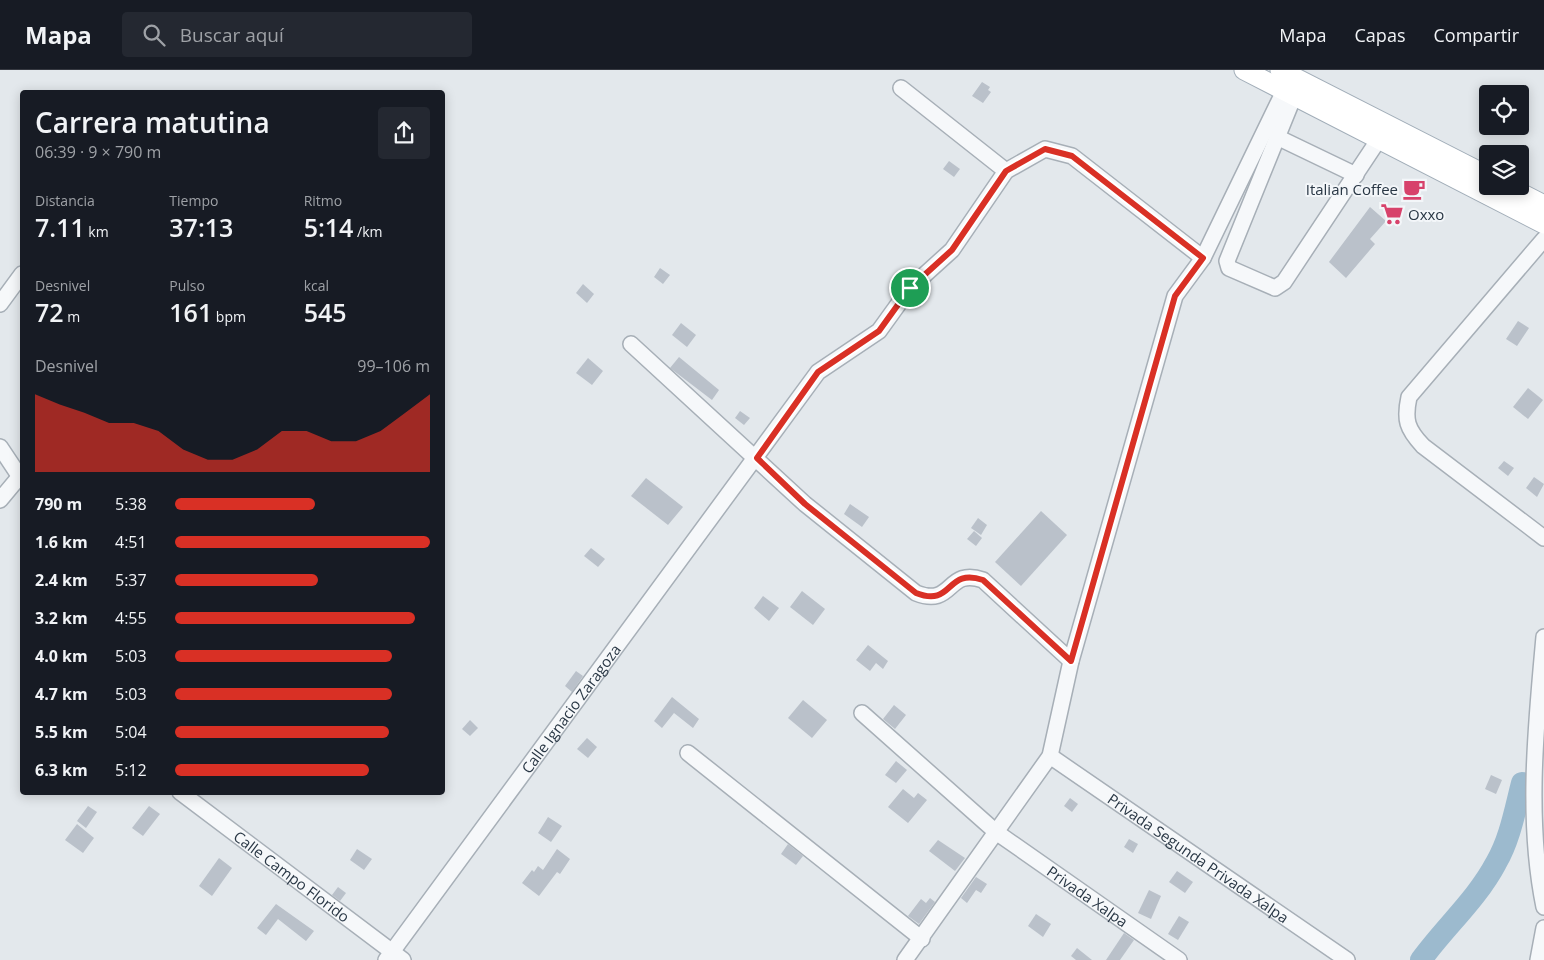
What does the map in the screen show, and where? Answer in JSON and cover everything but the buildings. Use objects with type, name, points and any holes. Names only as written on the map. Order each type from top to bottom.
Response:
[{"type":"main road","points":[[1244,70],[1544,224]]},
{"type":"main road","points":[[1280,70],[1479,171]]},
{"type":"main road","points":[[1525,195],[1544,205]]},
{"type":"street","points":[[900,88],[1006,171],[1045,149],[1072,156],[1203,258]]},
{"type":"street","points":[[1289,93],[1279,138],[1227,261],[1229,268],[1275,288],[1284,282],[1379,139]]},
{"type":"street","points":[[906,960],[1050,756],[1071,661],[1175,296],[1203,258],[1289,93]]},
{"type":"street","points":[[1279,138],[1356,175]]},
{"type":"street","name":"Calle Ignacio Zaragoza","points":[[394,957],[818,372],[879,331],[910,288],[952,250],[1006,171]]},
{"type":"street","points":[[1544,239],[1525,264],[1410,397],[1405,414],[1412,434],[1423,446],[1544,538]]},
{"type":"street","points":[[0,304],[20,277]]},
{"type":"street","points":[[631,344],[805,504],[916,593],[929,598],[942,595],[959,578],[971,576],[983,580],[1071,661]]},
{"type":"street","points":[[0,447],[20,477]]},
{"type":"street","points":[[0,500],[20,479]]},
{"type":"street","points":[[1544,637],[1538,709],[1535,810],[1538,877],[1544,907]]},
{"type":"street","name":"Privada Xalpa","points":[[862,713],[996,832],[1179,960]]},
{"type":"street","points":[[688,753],[922,939]]},
{"type":"street","name":"Privada Segunda Privada Xalpa","points":[[1050,756],[1347,960]]},
{"type":"street","name":"Calle Campo Florido","points":[[184,795],[394,957]]},
{"type":"street","points":[[1538,960],[1544,928]]},
{"type":"waterway","points":[[1421,960],[1480,889],[1496,863],[1509,834],[1522,783]]},
{"type":"place","name":"Italian Coffee","points":[[1414,189]]},
{"type":"place","name":"Oxxo","points":[[1392,214]]},
{"type":"route","points":[[1045,149],[1072,156],[1203,258],[1175,296],[1071,661],[983,580],[971,576],[959,578],[942,595],[929,598],[916,593],[805,504],[757,458],[818,372],[879,331],[910,288],[952,250],[1006,171],[1045,149]]}]
